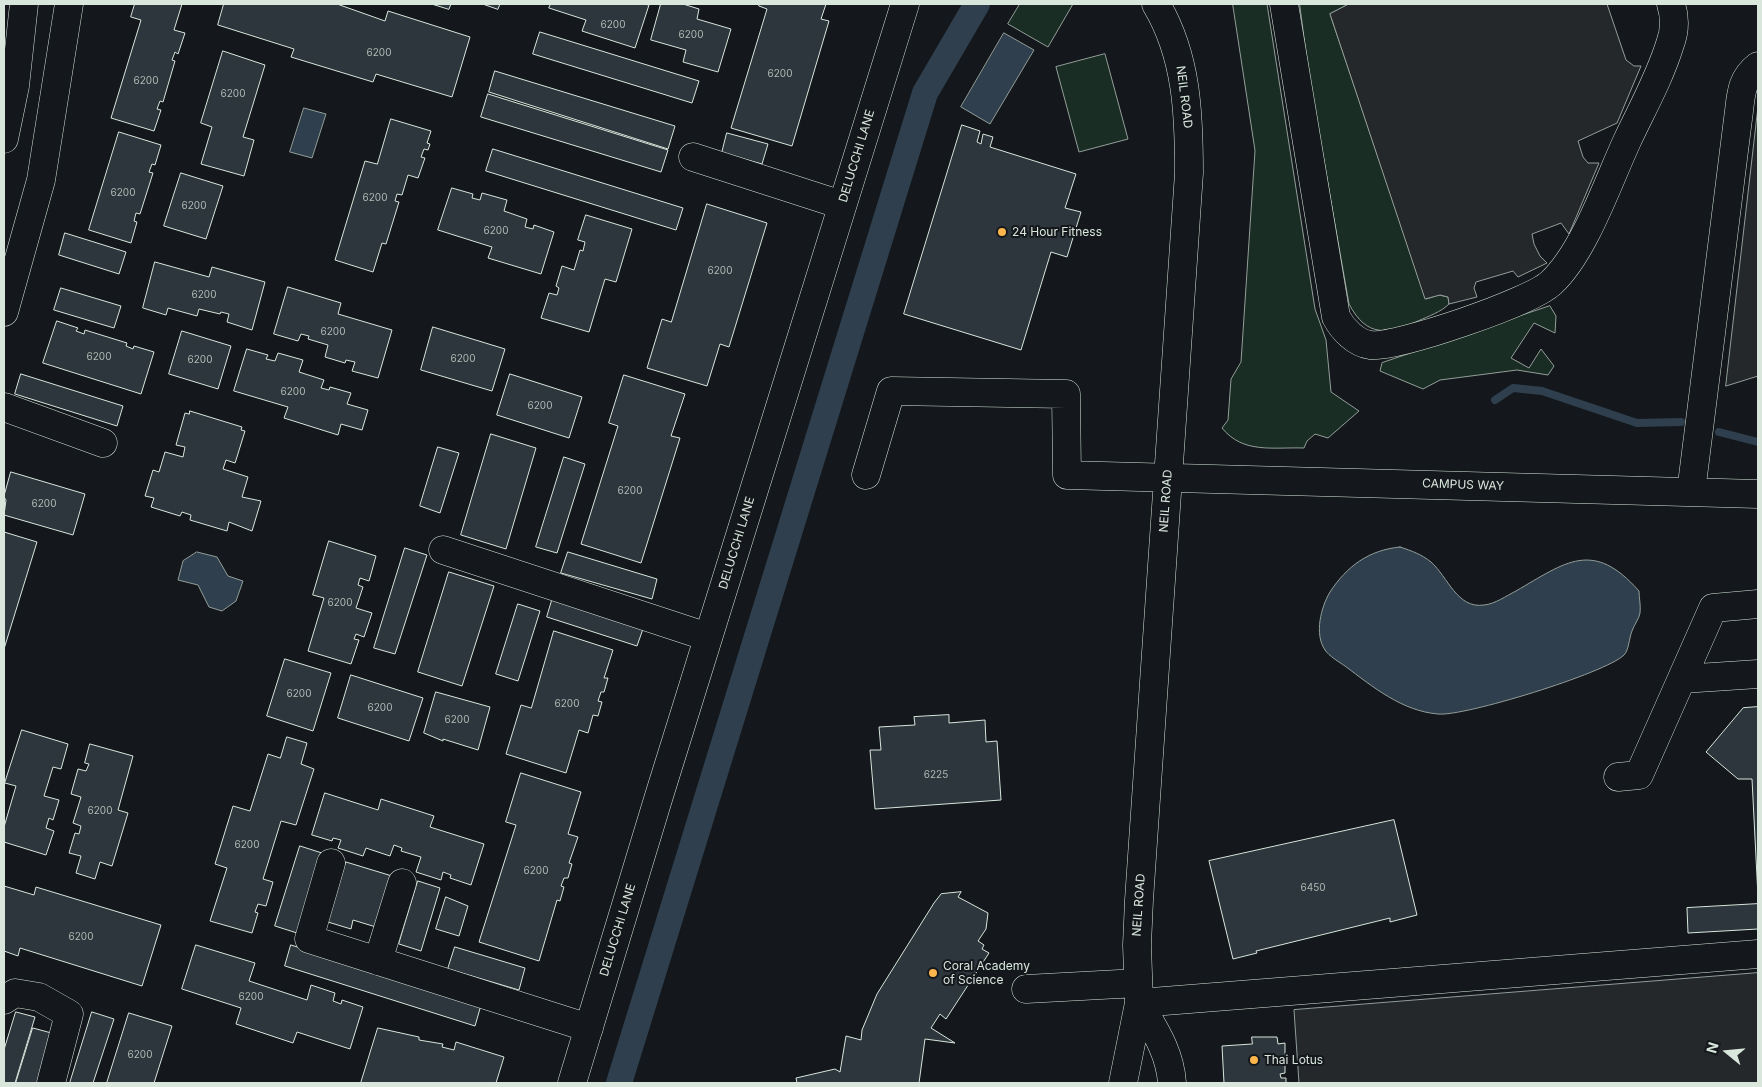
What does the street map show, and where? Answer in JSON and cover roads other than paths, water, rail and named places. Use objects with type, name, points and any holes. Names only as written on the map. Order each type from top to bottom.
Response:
[{"type":"street","points":[[4,139],[15,86],[24,4]]},
{"type":"street","points":[[4,312],[41,180],[69,4]]},
{"type":"street","name":"DELUCCHI LANE","points":[[572,1083],[708,637],[905,4]]},
{"type":"street","name":"NEIL ROAD","points":[[1123,1083],[1138,993],[1139,909],[1189,173],[1189,130],[1186,89],[1178,54],[1165,19],[1156,4]]},
{"type":"street","points":[[1284,4],[1336,318],[1348,333],[1360,342],[1383,345],[1398,342],[1510,305],[1538,293],[1550,284],[1564,269],[1582,239],[1668,51],[1674,28],[1671,4]]},
{"type":"street","points":[[1691,492],[1738,111],[1743,84],[1750,72],[1758,66]]},
{"type":"street","points":[[693,157],[842,205]]},
{"type":"street","name":"CAMPUS WAY","points":[[866,476],[891,390],[1066,394],[1067,475],[1167,476],[1758,494]]},
{"type":"street","points":[[4,407],[103,443]]},
{"type":"street","points":[[443,550],[708,637]]},
{"type":"street","points":[[1618,777],[1639,775],[1713,608],[1758,604]]},
{"type":"street","points":[[1682,679],[1758,674]]},
{"type":"street","points":[[331,863],[309,939],[589,1028]]},
{"type":"street","points":[[378,961],[402,882]]},
{"type":"street","points":[[1026,989],[1138,993],[1758,954]]},
{"type":"street","points":[[4,1000],[15,993],[39,997],[69,1014],[51,1083]]},
{"type":"street","points":[[1138,993],[1171,1065],[1172,1083]]},
{"type":"water","points":[[1004,33],[1034,50],[990,124],[961,107]]},
{"type":"water","points":[[304,108],[326,114],[312,158],[290,152]]},
{"type":"water","points":[[1400,547],[1412,551],[1431,562],[1460,597],[1475,605],[1484,605],[1496,601],[1550,571],[1565,565],[1579,561],[1593,561],[1607,565],[1623,575],[1639,591],[1640,613],[1631,634],[1627,650],[1624,655],[1612,663],[1591,672],[1534,692],[1475,709],[1438,714],[1425,712],[1400,703],[1377,690],[1329,654],[1322,644],[1319,629],[1327,598],[1344,574],[1351,567],[1369,556]]},
{"type":"water","points":[[197,552],[217,557],[228,576],[243,581],[236,601],[222,611],[209,607],[198,585],[178,580],[183,561]]},
{"type":"waterway","points":[[619,1083],[925,93],[977,4]]},
{"type":"waterway","points":[[1495,400],[1513,388],[1542,391],[1637,423],[1681,422]]},
{"type":"waterway","points":[[1719,432],[1758,442]]},
{"type":"place","name":"24 Hour Fitness","points":[[1002,232]]},
{"type":"place","name":"Coral Academy of Science","points":[[933,973]]},
{"type":"place","name":"Thai Lotus","points":[[1254,1060]]}]
